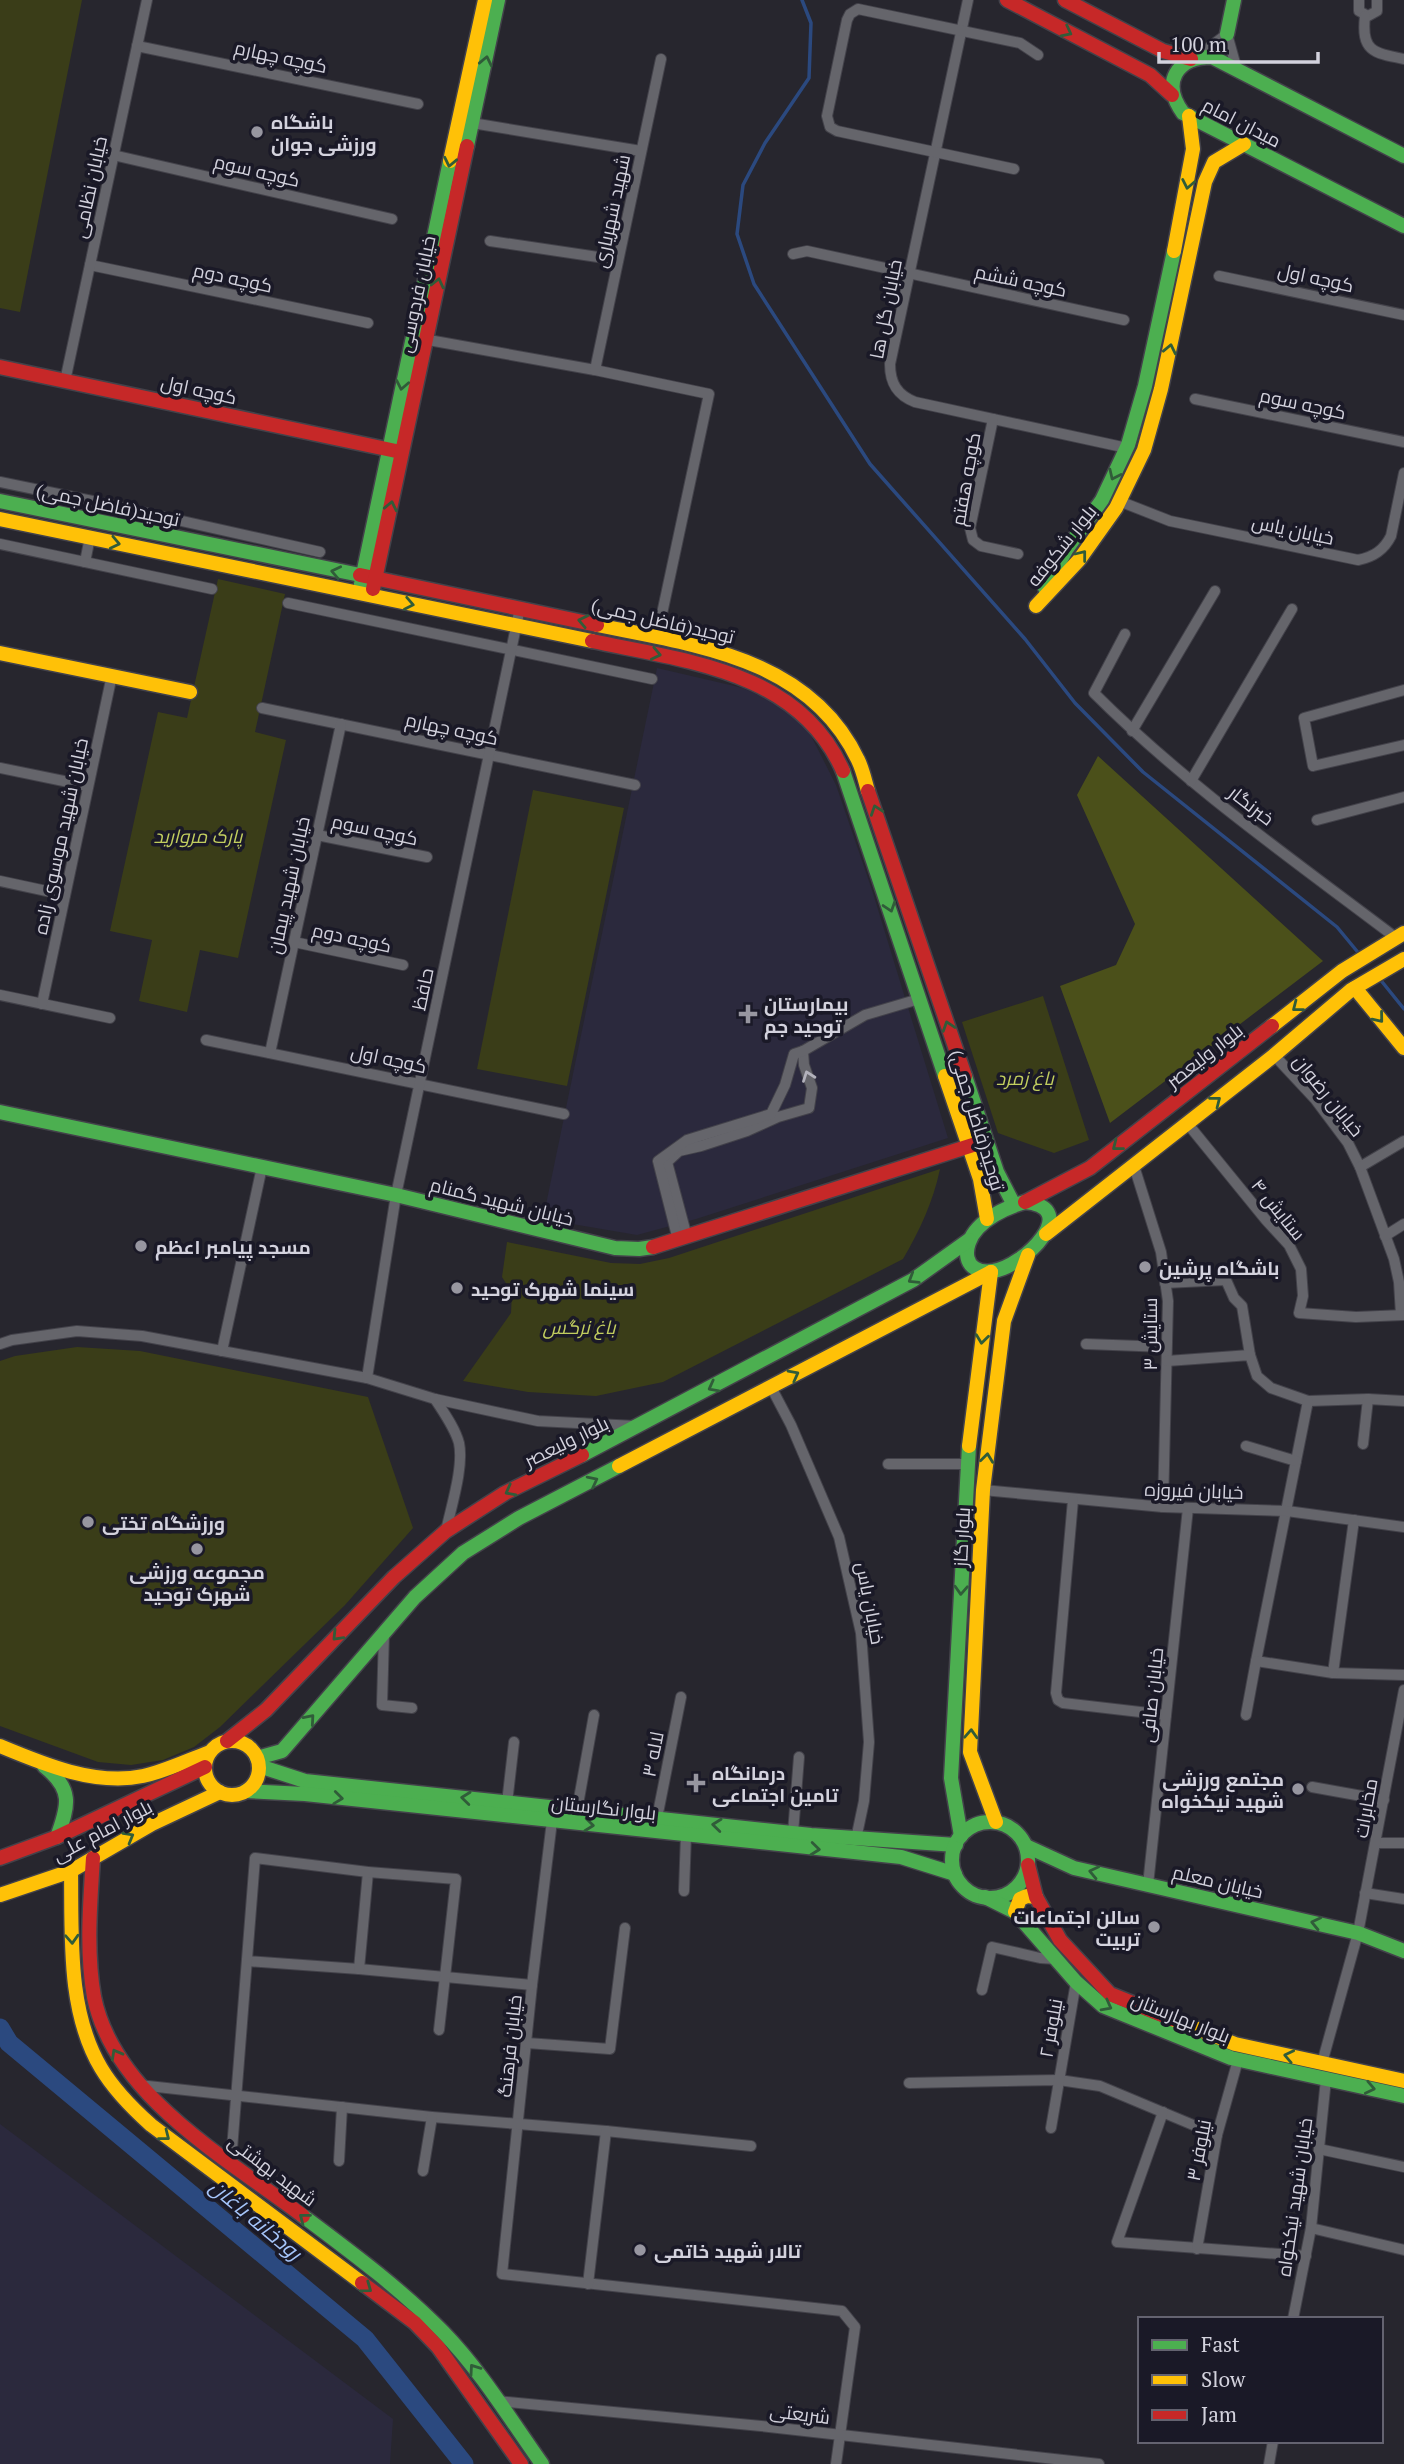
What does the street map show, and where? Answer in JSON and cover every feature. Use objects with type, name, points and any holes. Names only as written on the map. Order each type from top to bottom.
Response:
[{"type":"street","name":"خیابان نظامی","points":[[65,381],[146,0]]},
{"type":"street","name":"خیابان فردوسی","points":[[466,122],[485,0]]},
{"type":"street","name":"خیابان فردوسی","points":[[365,596],[466,122],[498,0]]},
{"type":"street","name":"خیابان گل ها","points":[[968,0],[890,364],[895,388],[915,402],[1127,448]]},
{"type":"street","name":"میدان امام","points":[[1007,0],[1150,75],[1172,95],[1178,108],[1189,116],[1404,226]]},
{"type":"street","points":[[1065,0],[1163,51],[1194,58],[1212,57],[1404,156]]},
{"type":"street","points":[[1234,0],[1227,34],[1237,70]]},
{"type":"street","points":[[1359,0],[1357,9],[1365,16],[1373,15],[1377,11],[1377,0]]},
{"type":"street","points":[[1014,169],[837,131],[830,127],[827,116],[847,20],[855,10],[865,9],[1020,43],[1038,55]]},
{"type":"street","points":[[1365,16],[1363,33],[1370,48],[1382,55],[1404,59]]},
{"type":"street","points":[[1172,95],[1175,73],[1179,67],[1227,34]]},
{"type":"street","name":"کوچه چهارم","points":[[137,46],[418,104]]},
{"type":"street","name":"شهید شهریاری","points":[[595,370],[661,59]]},
{"type":"street","name":"بلوار شکوفه","points":[[1189,116],[1193,149],[1189,179],[1145,386],[1127,448],[1102,500],[1066,550],[1036,606],[1079,560],[1119,501],[1144,450],[1161,389],[1205,183],[1214,162],[1244,144]]},
{"type":"street","points":[[466,122],[641,151]]},
{"type":"street","name":"کوچه سوم","points":[[113,155],[392,219]]},
{"type":"street","points":[[490,241],[618,260]]},
{"type":"street","name":"کوچه ششم","points":[[793,254],[807,251],[1124,320]]},
{"type":"street","name":"کوچه دوم","points":[[90,265],[368,323]]},
{"type":"street","name":"کوچه اول","points":[[1219,276],[1404,315]]},
{"type":"street","points":[[419,338],[709,394],[657,637]]},
{"type":"street","name":"کوچه اول","points":[[0,369],[396,451]]},
{"type":"street","name":"کوچه سوم","points":[[1195,399],[1404,442]]},
{"type":"street","name":"کوچه هفتم","points":[[993,419],[970,528],[973,540],[981,546],[1018,554]]},
{"type":"street","name":"خیابان یاس","points":[[1119,501],[1170,521],[1358,560],[1374,555],[1387,544],[1401,507],[1404,473]]},
{"type":"street","points":[[0,482],[320,552]]},
{"type":"street","name":"توحید(فاضل جمی)","points":[[0,501],[710,648],[755,662],[797,687],[831,720],[858,760],[997,1172],[1019,1204]]},
{"type":"street","points":[[92,521],[97,502]]},
{"type":"street","name":"توحید(فاضل جمی)","points":[[0,519],[706,665],[748,678],[786,701],[817,731],[842,768],[980,1179],[987,1219]]},
{"type":"street","points":[[85,562],[90,537]]},
{"type":"street","points":[[0,544],[212,589]]},
{"type":"street","points":[[1132,730],[1215,591]]},
{"type":"street","points":[[288,603],[652,679]]},
{"type":"street","name":"حافظ","points":[[367,1378],[396,1195],[520,608]]},
{"type":"street","points":[[1191,781],[1292,610]]},
{"type":"street","name":"خبرنگار","points":[[1125,634],[1094,692],[1132,730],[1191,781],[1400,935]]},
{"type":"street","points":[[0,653],[190,692]]},
{"type":"street","name":"خیابان شهید موسوی زاده","points":[[42,1004],[112,675]]},
{"type":"street","points":[[1404,690],[1304,718],[1313,766],[1404,745]]},
{"type":"street","name":"کوچه چهارم","points":[[262,708],[635,785]]},
{"type":"street","name":"خیابان شهید پیمان","points":[[270,1054],[341,724]]},
{"type":"street","points":[[0,768],[88,786]]},
{"type":"street","points":[[1317,820],[1404,797]]},
{"type":"street","name":"کوچه سوم","points":[[317,835],[427,858]]},
{"type":"street","points":[[0,881],[65,895]]},
{"type":"street","name":"بلوار ولیعصر","points":[[227,1741],[266,1710],[394,1577],[446,1531],[505,1493],[638,1426],[913,1280],[969,1240],[987,1219],[1078,1176],[1351,965],[1400,935]]},
{"type":"street","points":[[902,943],[919,938]]},
{"type":"street","name":"کوچه دوم","points":[[294,942],[403,965]]},
{"type":"street","points":[[258,1762],[282,1751],[415,1597],[463,1553],[519,1518],[991,1272],[1017,1263],[1028,1255],[1046,1234],[1358,986],[1388,965],[1404,959]]},
{"type":"street","points":[[1358,986],[1404,1048]]},
{"type":"street","points":[[0,995],[110,1018]]},
{"type":"street","points":[[683,1238],[658,1161],[687,1140],[771,1114],[798,1053],[865,1015],[919,999]]},
{"type":"street","name":"کوچه اول","points":[[206,1040],[564,1114]]},
{"type":"street","points":[[683,1238],[667,1162],[679,1151],[747,1131],[778,1117],[809,1108],[812,1088],[798,1053]]},
{"type":"street","name":"خیابان رضوان","points":[[1274,1055],[1315,1098],[1348,1143],[1360,1167],[1394,1259],[1403,1315]]},
{"type":"street","name":"خیابان شهید گمنام","points":[[0,1112],[396,1195],[615,1248],[664,1245],[986,1140]]},
{"type":"street","name":"ستایش ۴","points":[[1187,1124],[1289,1245],[1301,1269],[1303,1296],[1299,1313],[1356,1317],[1403,1315]]},
{"type":"street","points":[[1360,1167],[1404,1141]]},
{"type":"street","name":"ستایش ۳","points":[[1134,1166],[1161,1252],[1168,1301],[1163,1507]]},
{"type":"street","points":[[222,1351],[262,1167]]},
{"type":"street","points":[[1078,1176],[1073,1186],[1075,1193],[1082,1198],[1095,1197]]},
{"type":"street","points":[[1019,1204],[1037,1203],[1047,1211],[1051,1222],[1046,1234]]},
{"type":"street","points":[[1385,1236],[1404,1224]]},
{"type":"street","points":[[969,1240],[965,1252],[969,1264],[978,1271],[991,1272]]},
{"type":"street","name":"بلوار گاز","points":[[996,1822],[970,1752],[983,1490],[1004,1321],[1028,1255]]},
{"type":"street","name":"بلوار گاز","points":[[958,1841],[951,1778],[967,1464],[991,1272]]},
{"type":"street","points":[[1165,1283],[1226,1280],[1234,1298],[1242,1306],[1250,1355],[1257,1376],[1271,1388],[1308,1401],[1404,1401]]},
{"type":"street","points":[[988,1306],[996,1296],[1005,1298],[1009,1306]]},
{"type":"street","points":[[0,1344],[77,1331],[142,1336],[367,1378],[435,1399],[538,1421],[638,1426]]},
{"type":"street","points":[[1086,1344],[1166,1347]]},
{"type":"street","points":[[1167,1361],[1250,1355]]},
{"type":"street","name":"خیابان یاس","points":[[771,1387],[791,1425],[839,1537],[861,1633],[869,1742],[864,1801],[856,1839]]},
{"type":"street","points":[[435,1399],[450,1423],[459,1446],[459,1464],[446,1531]]},
{"type":"street","points":[[1363,1444],[1368,1399]]},
{"type":"street","points":[[1246,1715],[1308,1401]]},
{"type":"street","points":[[1246,1446],[1296,1461]]},
{"type":"street","points":[[888,1464],[967,1464]]},
{"type":"street","name":"خیابان فیروزه","points":[[983,1490],[1163,1507],[1287,1511],[1404,1527]]},
{"type":"street","points":[[1073,1500],[1056,1693],[1058,1700],[1063,1703],[1166,1715]]},
{"type":"street","name":"خیابان صافی","points":[[1148,1885],[1188,1508]]},
{"type":"street","points":[[1334,1673],[1354,1520]]},
{"type":"street","points":[[384,1633],[382,1705],[412,1708]]},
{"type":"street","points":[[1256,1661],[1334,1673],[1404,1675]]},
{"type":"street","name":"مخابرات","points":[[1322,2063],[1358,1933],[1404,1690]]},
{"type":"street","name":"لاله ۳","points":[[657,1818],[681,1697]]},
{"type":"street","points":[[577,1810],[594,1715]]},
{"type":"street","points":[[227,1741],[242,1742],[248,1746],[258,1762],[257,1777],[246,1791],[238,1794],[219,1792],[208,1782],[205,1767],[210,1752],[227,1741]]},
{"type":"street","points":[[507,1803],[514,1742]]},
{"type":"street","points":[[0,1746],[40,1763],[104,1778],[132,1779],[159,1772],[210,1752]]},
{"type":"street","points":[[793,1833],[799,1756]]},
{"type":"street","name":"بلوار نگارستان","points":[[258,1762],[305,1781],[856,1839],[958,1841]]},
{"type":"street","points":[[40,1763],[59,1776],[67,1794],[67,1809],[57,1837]]},
{"type":"street","name":"بلوار امام علی","points":[[0,1858],[57,1837],[205,1767]]},
{"type":"street","points":[[951,1778],[966,1783],[977,1775]]},
{"type":"street","points":[[1312,1787],[1384,1800]]},
{"type":"street","name":"بلوار نگارستان","points":[[246,1791],[305,1794],[901,1857],[955,1874]]},
{"type":"street","name":"بلوار امام علی","points":[[0,1895],[71,1871],[152,1824],[219,1792]]},
{"type":"street","name":"خیابان فرهنگ","points":[[552,1821],[502,2274],[588,2284]]},
{"type":"street","points":[[996,1822],[1014,1830],[1026,1846],[1028,1865],[1026,1875],[1013,1890],[1004,1895],[985,1898],[967,1890],[955,1874],[953,1854],[958,1841],[976,1825],[996,1822]]},
{"type":"street","points":[[684,1891],[686,1835]]},
{"type":"street","points":[[1376,1843],[1404,1843]]},
{"type":"street","name":"خیابان معلم","points":[[1026,1846],[1074,1868],[1358,1933],[1404,1951]]},
{"type":"street","name":"شهید بهشتی","points":[[93,1858],[88,1949],[92,1994],[109,2042],[122,2067],[172,2118],[281,2200],[429,2318],[461,2350],[542,2464]]},
{"type":"street","points":[[232,2162],[255,1858],[368,1872],[456,1879],[439,2030]]},
{"type":"street","name":"بلوار بهارستان","points":[[1028,1865],[1037,1897],[1060,1940],[1110,1994],[1235,2044],[1404,2081]]},
{"type":"street","name":"شهید بهشتی","points":[[71,1871],[72,1944],[77,1990],[88,2037],[95,2057],[126,2102],[151,2125],[270,2217],[415,2323],[438,2347],[521,2464]]},
{"type":"street","points":[[359,1969],[368,1872]]},
{"type":"street","points":[[1365,1894],[1404,1899]]},
{"type":"street","points":[[1015,1912],[1020,1899],[1027,1896],[1037,1897]]},
{"type":"street","name":"بلوار بهارستان","points":[[985,1898],[1015,1912],[1076,1982],[1102,2006],[1238,2060],[1404,2096]]},
{"type":"street","points":[[527,2043],[610,2049],[625,1928]]},
{"type":"street","points":[[982,1990],[992,1947],[1056,1959]]},
{"type":"street","points":[[247,1961],[532,1985]]},
{"type":"street","name":"نیلوفر ۲","points":[[1051,2128],[1076,1982]]},
{"type":"street","name":"نیلوفر ۳","points":[[1197,2249],[1217,2135],[1238,2060]]},
{"type":"street","name":"خیابان شهید نیکخواه","points":[[1293,2317],[1311,2228],[1326,2079]]},
{"type":"street","points":[[909,2083],[1059,2080],[1100,2085],[1217,2135]]},
{"type":"street","points":[[139,2085],[432,2117],[751,2146]]},
{"type":"street","points":[[339,2161],[342,2107]]},
{"type":"street","points":[[1163,2112],[1116,2242],[1306,2256]]},
{"type":"street","points":[[423,2171],[432,2117]]},
{"type":"street","points":[[606,2131],[588,2284],[842,2311],[855,2327],[836,2464]]},
{"type":"street","points":[[1319,2149],[1404,2167]]},
{"type":"street","points":[[270,2217],[281,2200]]},
{"type":"street","points":[[1311,2228],[1404,2250]]},
{"type":"street","name":"شریعتی","points":[[496,2401],[1099,2464]]},
{"type":"street","points":[[1269,2464],[1273,2443]]},
{"type":"shaded area","name":"بیمارستان توحید جم","points":[[657,668],[743,688],[800,714],[836,785],[872,890],[948,1138],[696,1219],[637,1235],[543,1219]]},
{"type":"shaded area","points":[[0,2124],[393,2419],[390,2464],[0,2464]]},
{"type":"green space","points":[[0,0],[82,0],[20,312],[0,308]]},
{"type":"green space","name":"پارک مروارید","points":[[218,579],[285,594],[255,732],[286,740],[238,958],[200,950],[187,1012],[139,1001],[152,940],[110,931],[158,712],[187,718]]},
{"type":"green space","points":[[1098,756],[1323,961],[1110,1123],[1060,986],[1116,965],[1135,924],[1077,795]]},
{"type":"green space","points":[[533,790],[624,808],[567,1086],[477,1069]]},
{"type":"green space","name":"باغ زمرد","points":[[1043,996],[1089,1140],[1054,1153],[998,1133],[962,1022]]},
{"type":"green space","name":"باغ نرگس","points":[[940,1169],[925,1216],[903,1259],[663,1382],[596,1396],[528,1392],[463,1381],[511,1313],[512,1293],[502,1277],[507,1242],[611,1263],[640,1264],[669,1258]]},
{"type":"green space","name":"مجموعه ورزشی شهرک توحید","points":[[77,1347],[140,1351],[368,1397],[413,1528],[345,1605],[220,1727],[194,1747],[163,1760],[131,1765],[98,1762],[0,1726],[0,1361],[15,1356]]},
{"type":"waterway","points":[[802,0],[811,23],[809,78],[765,143],[743,185],[737,234],[754,284],[870,464],[1025,639],[1075,703],[1143,772],[1337,927],[1361,956]]},
{"type":"waterway","points":[[1379,978],[1404,1009]]},
{"type":"waterway","name":"رودخانه باغان","points":[[0,2028],[9,2043],[365,2339],[464,2464]]},
{"type":"traffic: fast","points":[[467,146],[498,0]]},
{"type":"traffic: fast","points":[[1227,34],[1234,0]]},
{"type":"traffic: fast","points":[[1404,156],[1212,57],[1200,58],[1181,67],[1173,82],[1176,102],[1183,113],[1404,226]]},
{"type":"traffic: fast","points":[[361,584],[450,161]]},
{"type":"traffic: fast","points":[[1045,588],[1066,550],[1102,500],[1128,445],[1145,386],[1174,251]]},
{"type":"traffic: fast","points":[[0,501],[360,575]]},
{"type":"traffic: fast","points":[[843,771],[945,1076]]},
{"type":"traffic: fast","points":[[965,1076],[997,1172],[1014,1205]]},
{"type":"traffic: fast","points":[[0,1112],[396,1195],[615,1248],[653,1247]]},
{"type":"traffic: fast","points":[[1025,1202],[1042,1207],[1049,1215],[1049,1225],[1032,1249],[1006,1267],[993,1271],[983,1271],[970,1264],[967,1251],[972,1235],[978,1228],[994,1215],[1025,1202]]},
{"type":"traffic: fast","points":[[582,1455],[913,1280],[969,1240]]},
{"type":"traffic: fast","points":[[961,1836],[951,1778],[969,1446]]},
{"type":"traffic: fast","points":[[257,1758],[282,1751],[415,1597],[463,1553],[519,1518],[619,1466]]},
{"type":"traffic: fast","points":[[44,1766],[60,1782],[66,1798],[57,1837]]},
{"type":"traffic: fast","points":[[259,1766],[305,1781],[811,1835],[956,1845]]},
{"type":"traffic: fast","points":[[246,1791],[305,1794],[901,1857],[955,1874]]},
{"type":"traffic: fast","points":[[990,1822],[1004,1825],[1017,1833],[1025,1846],[1028,1860],[1025,1874],[1017,1887],[1004,1895],[990,1898],[976,1895],[963,1887],[955,1874],[952,1860],[955,1846],[963,1833],[976,1825],[990,1822]]},
{"type":"traffic: fast","points":[[1026,1846],[1074,1868],[1358,1933],[1404,1951]]},
{"type":"traffic: fast","points":[[985,1897],[1015,1912],[1076,1982],[1103,2006],[1231,2058],[1404,2096]]},
{"type":"traffic: fast","points":[[303,2216],[393,2286],[443,2332],[483,2379],[542,2464]]},
{"type":"traffic: slow","points":[[450,161],[485,0]]},
{"type":"traffic: slow","points":[[1174,251],[1193,149],[1189,116]]},
{"type":"traffic: slow","points":[[1036,606],[1079,560],[1116,508],[1144,450],[1161,389],[1205,182],[1214,162],[1244,144]]},
{"type":"traffic: slow","points":[[0,519],[592,641]]},
{"type":"traffic: slow","points":[[597,625],[710,650],[746,662],[780,678],[811,699],[837,726],[858,760],[868,791]]},
{"type":"traffic: slow","points":[[0,653],[190,692]]},
{"type":"traffic: slow","points":[[1272,1026],[1342,971],[1404,933]]},
{"type":"traffic: slow","points":[[1046,1234],[1272,1057],[1351,990],[1404,959]]},
{"type":"traffic: slow","points":[[1355,988],[1404,1048]]},
{"type":"traffic: slow","points":[[945,1076],[980,1179],[987,1219]]},
{"type":"traffic: slow","points":[[996,1822],[970,1752],[983,1490],[1004,1321],[1028,1255]]},
{"type":"traffic: slow","points":[[619,1466],[991,1272]]},
{"type":"traffic: slow","points":[[969,1446],[991,1272]]},
{"type":"traffic: slow","points":[[232,1741],[251,1749],[259,1768],[251,1787],[232,1795],[213,1787],[205,1768],[213,1749],[232,1741]]},
{"type":"traffic: slow","points":[[0,1746],[70,1772],[106,1778],[152,1774],[210,1752]]},
{"type":"traffic: slow","points":[[0,1895],[71,1871],[152,1824],[220,1792]]},
{"type":"traffic: slow","points":[[71,1871],[72,1946],[77,1997],[90,2046],[106,2076],[151,2125],[362,2283]]},
{"type":"traffic: slow","points":[[1015,1912],[1020,1899],[1027,1896],[1036,1897]]},
{"type":"traffic: slow","points":[[1172,2019],[1235,2044],[1404,2081]]},
{"type":"traffic: jam","points":[[1007,0],[1150,75],[1172,95]]},
{"type":"traffic: jam","points":[[1065,0],[1163,51],[1191,59]]},
{"type":"traffic: jam","points":[[373,589],[467,146]]},
{"type":"traffic: jam","points":[[0,367],[396,451]]},
{"type":"traffic: jam","points":[[360,575],[597,625]]},
{"type":"traffic: jam","points":[[592,641],[701,665],[736,676],[769,691],[798,711],[823,738],[843,771]]},
{"type":"traffic: jam","points":[[868,791],[965,1076]]},
{"type":"traffic: jam","points":[[1025,1202],[1090,1168],[1272,1026]]},
{"type":"traffic: jam","points":[[653,1247],[976,1144]]},
{"type":"traffic: jam","points":[[227,1741],[266,1710],[394,1577],[446,1531],[505,1493],[582,1455]]},
{"type":"traffic: jam","points":[[0,1858],[57,1837],[205,1767]]},
{"type":"traffic: jam","points":[[93,1858],[89,1945],[94,1997],[106,2032],[125,2065],[149,2095],[178,2122],[209,2148],[303,2216]]},
{"type":"traffic: jam","points":[[1028,1865],[1036,1897],[1060,1940],[1110,1994],[1172,2019]]},
{"type":"traffic: jam","points":[[362,2283],[415,2323],[438,2347],[521,2464]]},
{"type":"place","name":"باشگاه ورزشی جوان","points":[[257,132]]},
{"type":"place","name":"بیمارستان توحید جم","points":[[748,1014]]},
{"type":"place","name":"مسجد پیامبر اعظم","points":[[141,1246]]},
{"type":"place","name":"باشگاه پرشین","points":[[1145,1267]]},
{"type":"place","name":"سینما شهرک توحید","points":[[457,1288]]},
{"type":"place","name":"ورزشگاه تختی","points":[[88,1522]]},
{"type":"place","name":"مجموعه ورزشی شهرک توحید","points":[[197,1549]]},
{"type":"place","name":"درمانگاه تامین اجتماعی","points":[[696,1783]]},
{"type":"place","name":"مجتمع ورزشی شهید نیکخواه","points":[[1298,1789]]},
{"type":"place","name":"سالن اجتماعات تربیت","points":[[1154,1927]]},
{"type":"place","name":"تالار شهید خاتمی","points":[[640,2250]]}]
